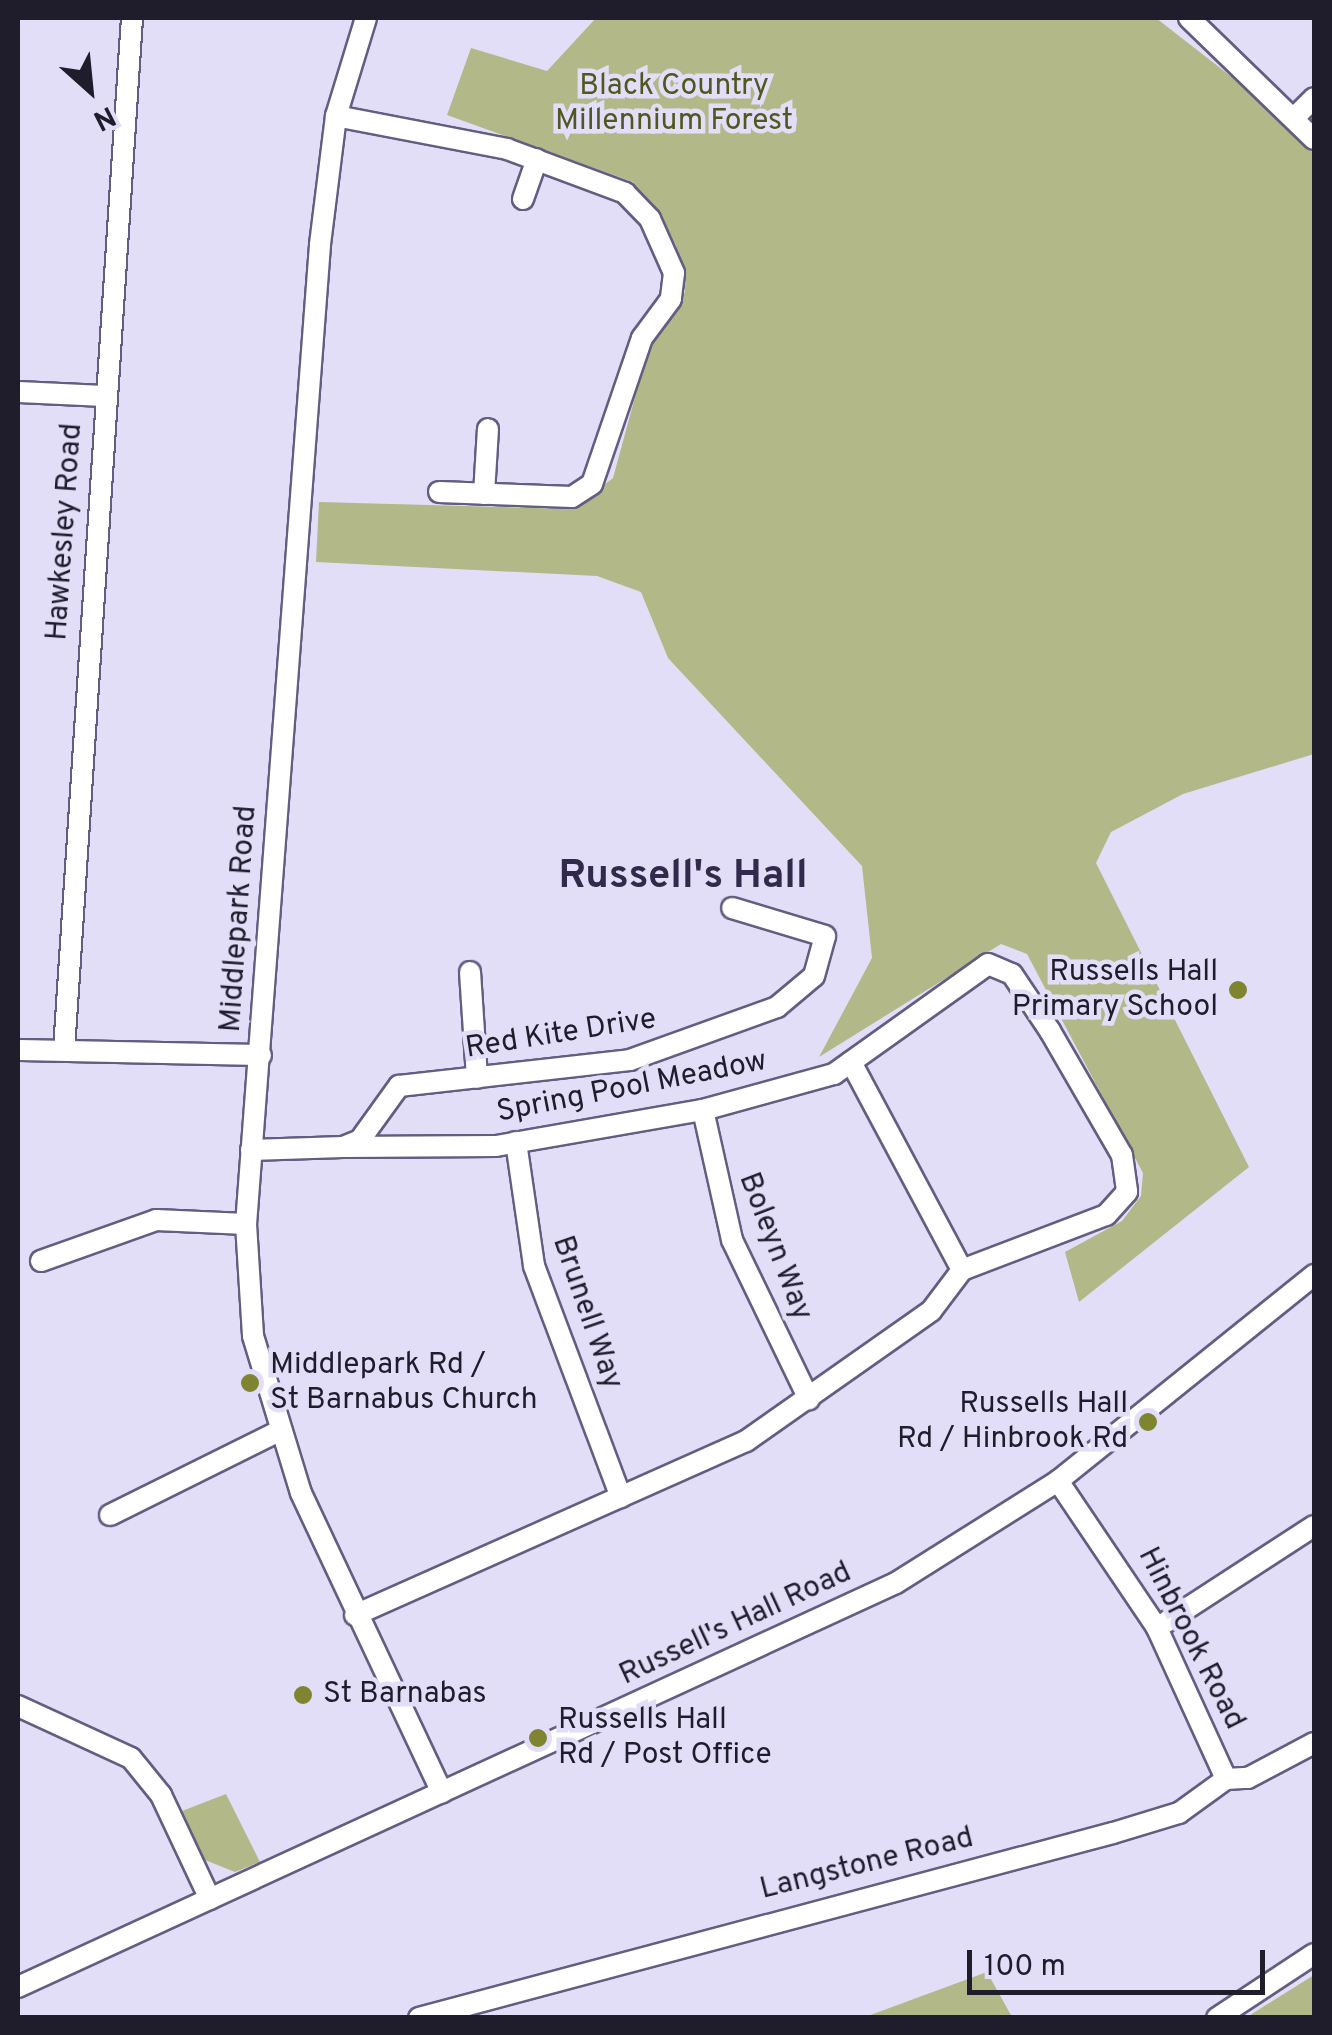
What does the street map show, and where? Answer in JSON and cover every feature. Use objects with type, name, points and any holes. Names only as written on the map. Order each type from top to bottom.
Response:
[{"type":"street","name":"Hawkesley Road","points":[[64,1050],[104,396],[132,18]]},
{"type":"street","name":"Middlepark Road","points":[[366,18],[336,116],[246,1224],[253,1336],[280,1430],[355,1615],[442,1792]]},
{"type":"street","points":[[1189,18],[1314,139]]},
{"type":"street","points":[[1294,118],[1314,98]]},
{"type":"street","points":[[336,116],[536,159],[626,192],[650,219],[674,273],[672,299],[642,338],[592,484],[572,497],[440,492]]},
{"type":"street","points":[[523,198],[536,159]]},
{"type":"street","points":[[18,392],[104,396]]},
{"type":"street","points":[[484,494],[488,429]]},
{"type":"street","name":"Red Kite Drive","points":[[343,1147],[360,1140],[398,1086],[630,1060],[777,1007],[814,976],[825,936],[732,908]]},
{"type":"street","name":"Spring Pool Meadow","points":[[343,1147],[516,1142],[703,1110],[851,1062],[976,969],[1000,967],[1026,992],[1122,1155],[1127,1192],[1106,1215],[962,1270]]},
{"type":"street","points":[[470,972],[477,1078]]},
{"type":"street","points":[[18,1050],[261,1055]]},
{"type":"street","points":[[355,1615],[746,1441],[931,1310],[962,1270],[851,1062]]},
{"type":"street","name":"Boleyn Way","points":[[703,1110],[732,1240],[809,1399]]},
{"type":"street","name":"Brunell Way","points":[[516,1142],[534,1266],[621,1497]]},
{"type":"street","points":[[251,1150],[343,1147]]},
{"type":"street","points":[[41,1260],[156,1220],[246,1224]]},
{"type":"street","name":"Russell's Hall Road","points":[[18,1987],[830,1618],[1058,1481],[1314,1275]]},
{"type":"street","points":[[110,1515],[280,1430]]},
{"type":"street","name":"Hinbrook Road","points":[[1058,1481],[1157,1628],[1226,1779]]},
{"type":"street","points":[[1157,1628],[1314,1526]]},
{"type":"street","points":[[18,1706],[131,1758],[161,1795],[210,1899]]},
{"type":"street","name":"Langstone Road","points":[[419,2018],[1114,1833],[1207,1800],[1226,1779],[1248,1778],[1314,1743]]},
{"type":"street","points":[[1216,2018],[1314,1954]]},
{"type":"green space","name":"Black Country Millennium Forest","points":[[596,18],[1156,18],[1269,106],[1314,154],[1314,754],[1183,794],[1111,832],[1096,863],[1249,1167],[1079,1302],[1065,1252],[1122,1221],[1141,1196],[1143,1173],[1027,954],[1001,944],[819,1057],[872,958],[862,866],[668,658],[641,592],[597,576],[316,562],[319,502],[573,509],[613,478],[647,353],[685,292],[676,245],[633,182],[447,115],[471,48],[547,71]]},
{"type":"green space","points":[[226,1794],[260,1862],[235,1872],[205,1860],[182,1811]]},
{"type":"green space","points":[[987,1972],[1012,2017],[865,2017]]},
{"type":"green space","points":[[1314,1975],[1314,2017],[1247,2017]]},
{"type":"place","name":"Russells Hall Primary School","points":[[1238,990]]},
{"type":"place","name":"Middlepark Rd / St Barnabus Church","points":[[250,1383]]},
{"type":"place","name":"Russells Hall Rd / Hinbrook Rd","points":[[1148,1422]]},
{"type":"place","name":"St Barnabas","points":[[303,1695]]},
{"type":"place","name":"Russells Hall Rd / Post Office","points":[[538,1738]]},
{"type":"district","name":"Russell's Hall","points":[[683,877]]}]
